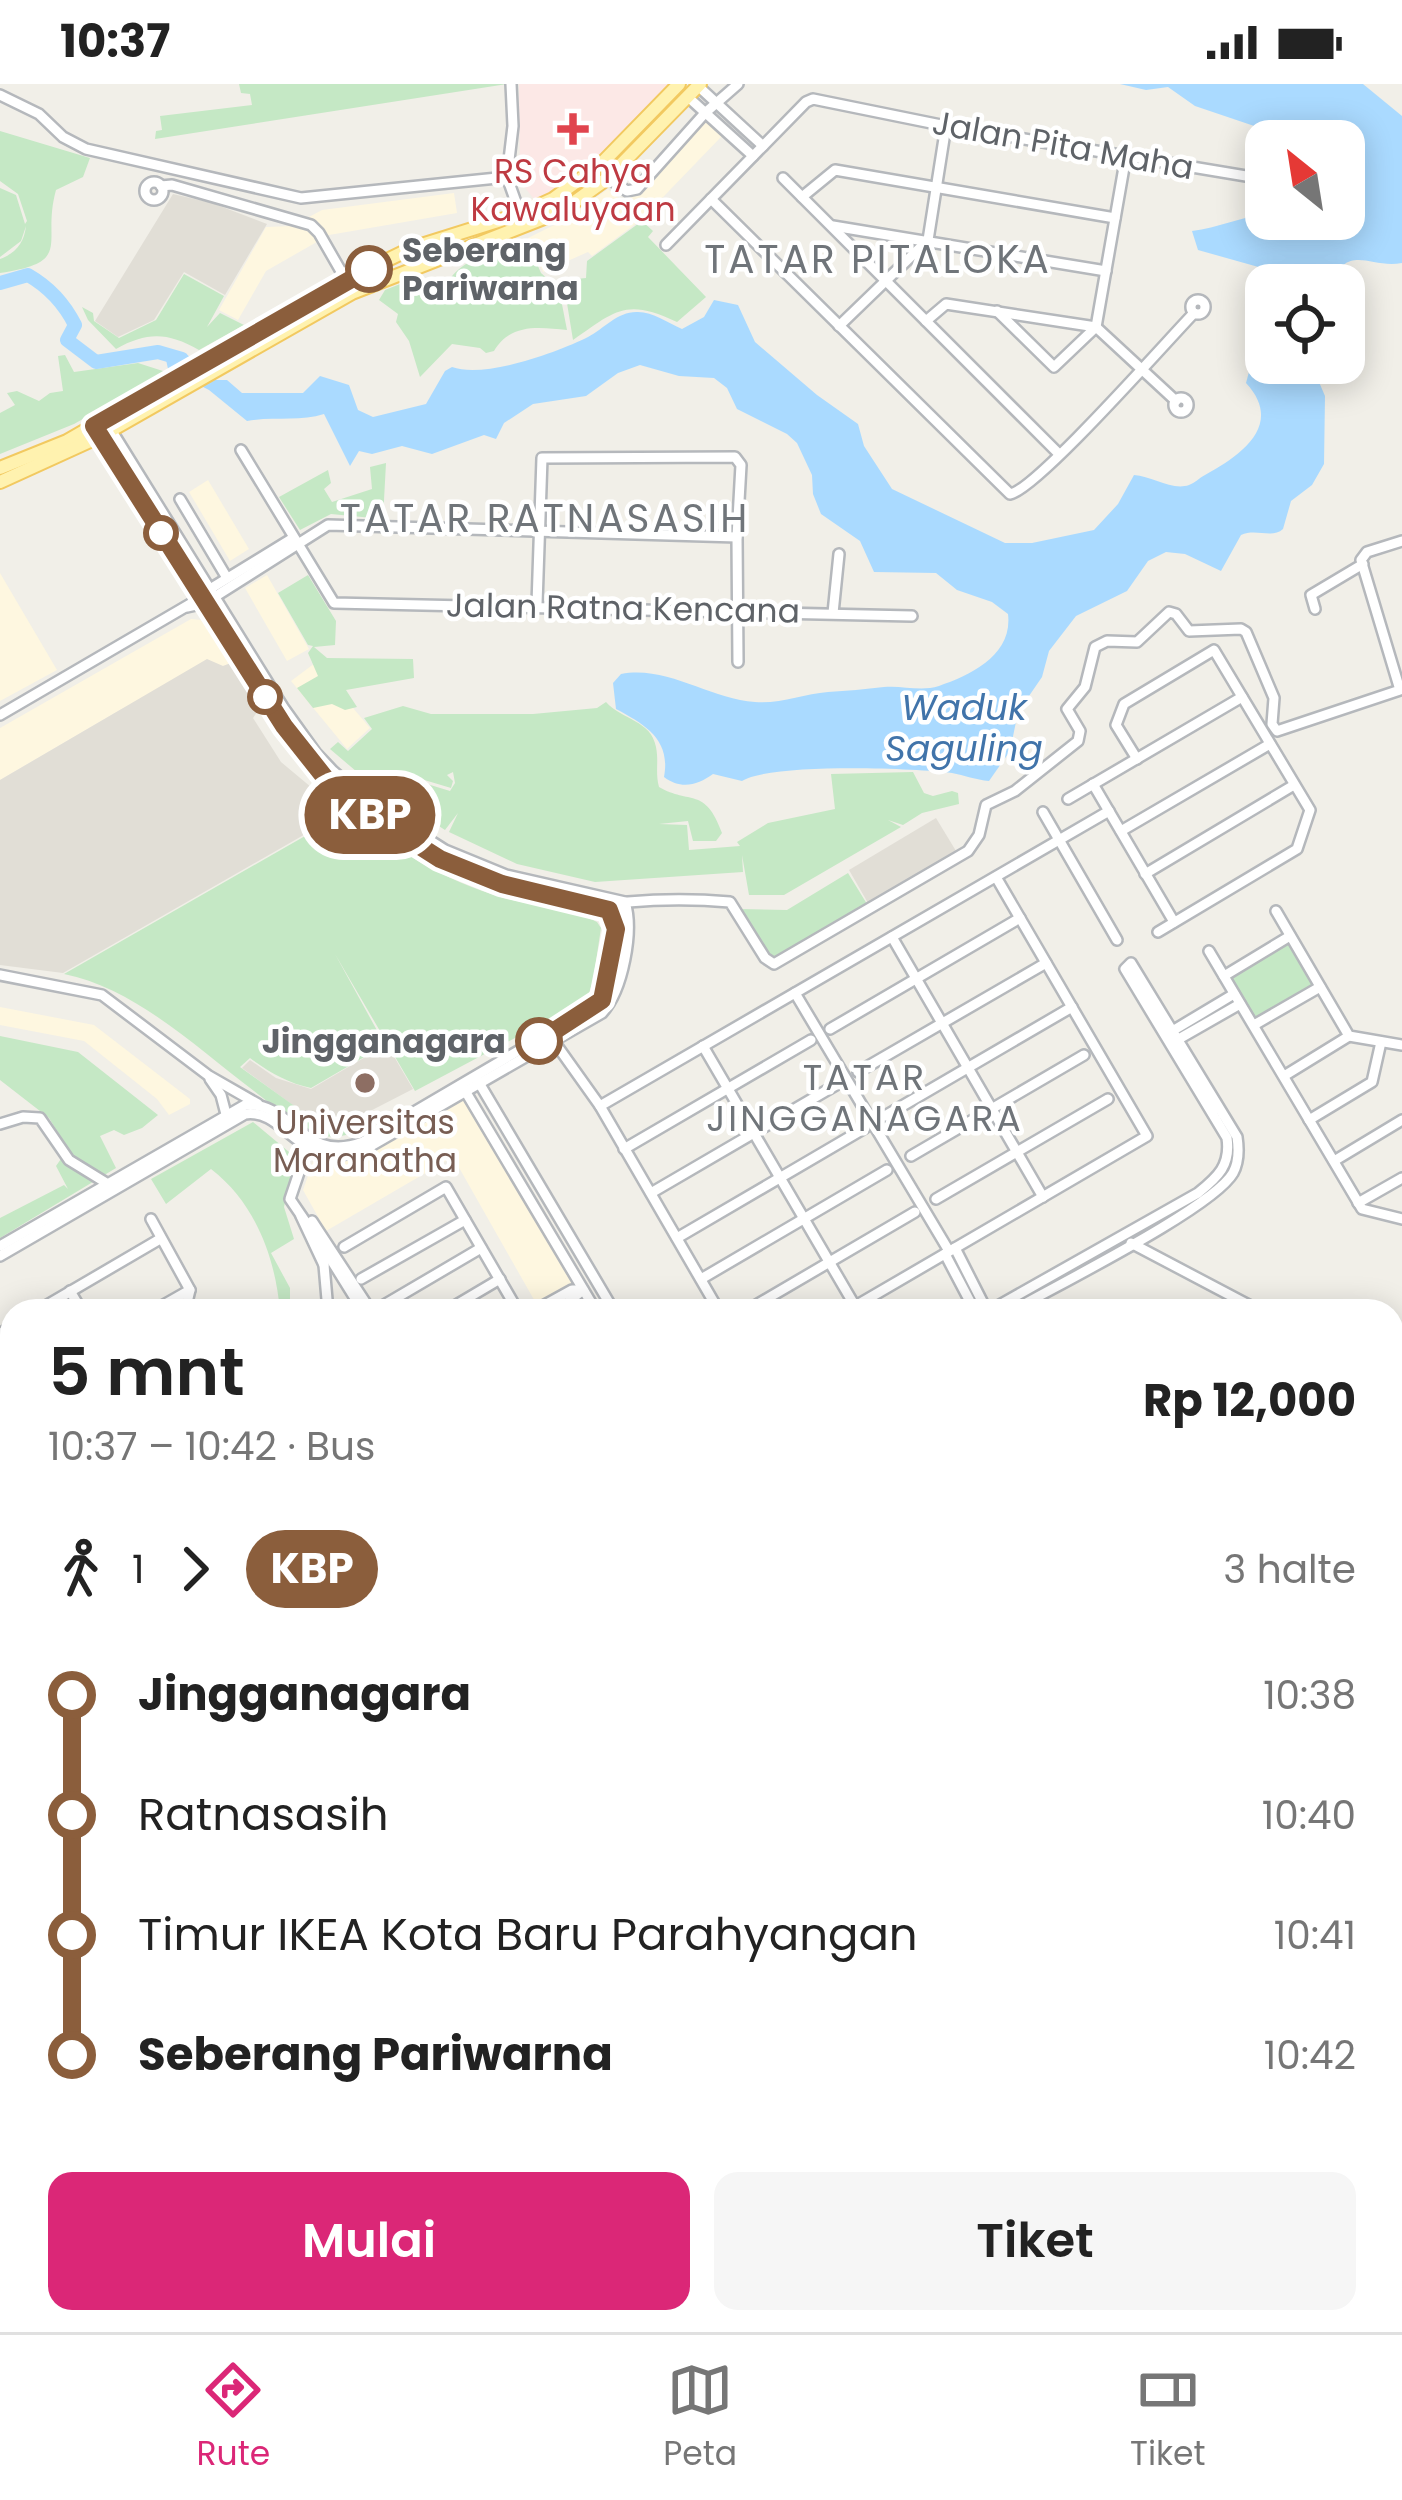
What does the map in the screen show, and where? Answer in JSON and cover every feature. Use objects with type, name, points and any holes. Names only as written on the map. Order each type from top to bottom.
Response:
[{"type":"main road","points":[[0,482],[223,358],[352,293],[523,222],[602,163],[679,84]]},
{"type":"main road","points":[[223,358],[346,280],[412,248],[562,211],[608,178],[695,89]]},
{"type":"main road","points":[[0,468],[103,428]]},
{"type":"street","points":[[511,84],[513,126],[507,177],[523,222]]},
{"type":"street","points":[[608,178],[627,190],[637,189],[705,112],[738,84]]},
{"type":"street","points":[[666,245],[763,146],[695,89]]},
{"type":"street","points":[[695,89],[705,112],[752,156]]},
{"type":"street","points":[[0,95],[39,115],[63,137],[86,149],[280,195],[338,196],[507,177]]},
{"type":"street","name":"Jalan Pita Maha","points":[[763,146],[810,100],[1245,176]]},
{"type":"street","points":[[839,326],[928,240],[946,125]]},
{"type":"street","points":[[995,309],[1054,367],[1096,327],[1126,156]]},
{"type":"street","points":[[802,197],[831,170],[1115,218]]},
{"type":"street","points":[[783,178],[1059,454]]},
{"type":"street","points":[[161,191],[178,190],[311,225],[346,280]]},
{"type":"street","points":[[711,199],[1010,494],[1019,492],[1059,454],[1194,313]]},
{"type":"street","points":[[830,225],[1106,271]]},
{"type":"street","points":[[926,321],[943,304],[1096,327],[1176,401]]},
{"type":"street","points":[[103,428],[308,761],[360,808],[418,847],[474,873],[540,895],[605,907],[730,902],[764,958],[778,963],[968,850],[979,835],[986,805],[1015,790],[1078,741],[1080,731],[1067,709],[1085,687],[1094,647],[1107,640],[1137,642],[1168,612],[1176,614],[1189,631],[1246,632],[1274,698],[1275,730],[1357,702],[1401,694],[1363,564],[1367,552],[1402,541]]},
{"type":"street","points":[[241,450],[294,542]]},
{"type":"street","points":[[537,604],[540,462],[545,455],[735,458],[741,465],[736,537],[738,662]]},
{"type":"street","points":[[180,499],[227,578]]},
{"type":"street","points":[[207,597],[227,578],[328,525],[736,537]]},
{"type":"street","points":[[0,715],[294,542]]},
{"type":"street","name":"Jalan Ratna Kencana","points":[[294,542],[334,603],[912,616]]},
{"type":"street","points":[[833,613],[839,554]]},
{"type":"street","points":[[1315,609],[1311,595],[1363,564]]},
{"type":"street","points":[[207,597],[316,754],[368,801],[419,836],[477,864],[626,906]]},
{"type":"street","points":[[1137,759],[1117,725],[1124,704],[1214,650],[1310,810],[1298,849],[1158,932]]},
{"type":"street","points":[[1350,688],[1357,702]]},
{"type":"street","points":[[1068,799],[1243,697]]},
{"type":"street","points":[[1120,832],[1270,744]]},
{"type":"street","points":[[1094,784],[1174,922]]},
{"type":"street","points":[[1145,874],[1294,784]]},
{"type":"street","points":[[600,1106],[1109,811]]},
{"type":"street","points":[[1043,812],[1118,940]]},
{"type":"street","points":[[868,1299],[1147,1136],[996,877]]},
{"type":"street","points":[[0,1246],[227,1119],[245,1114],[260,1114],[333,1156],[362,1151],[602,1013],[614,996],[626,906]]},
{"type":"street","points":[[552,1038],[590,1011],[604,994],[616,929],[605,907]]},
{"type":"street","points":[[1276,911],[1349,1036]]},
{"type":"street","points":[[830,1028],[1020,918]]},
{"type":"street","points":[[1224,976],[1290,936]]},
{"type":"street","points":[[892,937],[1043,1197]]},
{"type":"street","points":[[1209,951],[1362,1209],[1402,1219]]},
{"type":"street","points":[[859,1072],[1046,963]]},
{"type":"street","points":[[1033,1299],[1131,1243],[1234,1171],[1237,1137],[1171,1038],[1125,969],[1127,964],[1132,965],[1171,1038]]},
{"type":"street","points":[[0,975],[102,995],[209,1076],[260,1105],[309,1145]]},
{"type":"street","points":[[1254,1025],[1320,987]]},
{"type":"street","points":[[796,993],[980,1299]]},
{"type":"street","points":[[1171,1038],[1237,999]]},
{"type":"street","points":[[885,1116],[1072,1007]]},
{"type":"street","points":[[1284,1076],[1349,1036],[1402,1046]]},
{"type":"street","points":[[552,1038],[600,1106],[712,1299]]},
{"type":"street","points":[[624,1149],[811,1040]]},
{"type":"street","points":[[1309,1120],[1372,1082],[1381,1042]]},
{"type":"street","points":[[703,1046],[846,1299]]},
{"type":"street","points":[[911,1156],[1084,1055]]},
{"type":"street","points":[[209,1076],[221,1095],[227,1119]]},
{"type":"street","points":[[478,1081],[607,1299]]},
{"type":"street","points":[[651,1193],[836,1085]]},
{"type":"street","points":[[464,1089],[589,1299]]},
{"type":"street","points":[[936,1199],[1108,1099]]},
{"type":"street","points":[[0,1256],[244,1105],[260,1105]]},
{"type":"street","points":[[0,1124],[40,1118],[69,1160],[108,1184]]},
{"type":"street","points":[[1334,1161],[1402,1120]]},
{"type":"street","points":[[676,1238],[865,1128]]},
{"type":"street","points":[[309,1145],[290,1199],[360,1299]]},
{"type":"street","points":[[700,1279],[887,1170]]},
{"type":"street","points":[[1358,1203],[1402,1178]]},
{"type":"street","points":[[344,1247],[446,1187],[510,1299]]},
{"type":"street","points":[[1010,1299],[1196,1200]]},
{"type":"street","points":[[766,1299],[915,1212]]},
{"type":"street","points":[[299,1213],[324,1265]]},
{"type":"street","points":[[299,1213],[318,1226],[362,1299]]},
{"type":"street","points":[[151,1219],[190,1290],[188,1299]]},
{"type":"street","points":[[362,1279],[465,1220]]},
{"type":"street","points":[[57,1299],[160,1239]]},
{"type":"street","points":[[1131,1243],[1237,1299]]},
{"type":"street","points":[[322,1246],[327,1299]]},
{"type":"street","points":[[384,1299],[481,1248]]},
{"type":"street","points":[[950,1251],[970,1299]]},
{"type":"street","points":[[466,1299],[500,1279]]},
{"type":"street","points":[[174,1299],[190,1290]]},
{"type":"street","points":[[556,1299],[583,1290]]},
{"type":"street","points":[[577,1299],[583,1290]]},
{"type":"street","points":[[70,1291],[75,1299]]},
{"type":"shaded area","name":"RS Cahya Kawaluyaan","points":[[519,84],[672,84],[582,175],[536,202],[520,181]]},
{"type":"shaded area","points":[[706,119],[722,136],[641,220],[592,256],[588,252],[543,272],[528,238],[566,219],[608,189],[623,202]]},
{"type":"shaded area","points":[[454,193],[457,213],[329,235],[266,271],[238,320],[219,310],[266,227],[292,226],[322,210]]},
{"type":"shaded area","points":[[173,194],[267,224],[225,295],[184,272],[154,320],[118,337],[95,321]]},
{"type":"shaded area","points":[[208,480],[249,549],[230,561],[189,492]]},
{"type":"shaded area","points":[[0,573],[57,670],[0,701]]},
{"type":"shaded area","points":[[267,575],[309,649],[287,661],[245,588]]},
{"type":"shaded area","points":[[191,619],[201,620],[231,663],[212,664],[120,710],[0,780],[0,728]]},
{"type":"shaded area","points":[[207,659],[223,666],[231,663],[259,709],[253,718],[281,762],[342,813],[63,973],[0,965],[0,780]]},
{"type":"shaded area","points":[[315,663],[370,728],[347,749],[291,681]]},
{"type":"shaded area","points":[[936,818],[956,851],[868,903],[849,870]]},
{"type":"shaded area","points":[[0,1007],[94,1025],[190,1099],[190,1104],[169,1115],[157,1099],[84,1041],[0,1025]]},
{"type":"shaded area","name":"Universitas Maranatha","points":[[382,1036],[413,1089],[345,1124],[322,1123],[305,1114],[242,1068],[250,1060],[276,1078],[311,1089],[379,1049],[375,1040]]},
{"type":"shaded area","points":[[465,1098],[575,1283],[547,1299],[534,1299],[453,1157],[326,1231],[303,1190],[314,1159],[362,1158]]},
{"type":"green space","points":[[239,84],[507,84],[155,139],[156,131],[162,130],[160,116],[252,105],[250,94],[241,93]]},
{"type":"green space","points":[[0,131],[90,158],[83,177],[56,190],[47,256],[0,273],[0,259],[21,241],[0,257],[0,188],[16,195],[25,224],[27,221],[18,194],[0,181]]},
{"type":"green space","points":[[642,221],[653,231],[648,237],[706,297],[677,322],[633,309],[611,315],[573,340],[565,291],[576,279],[586,278],[587,261]]},
{"type":"green space","points":[[527,241],[541,273],[559,289],[567,330],[517,331],[486,353],[452,344],[420,377],[409,341],[396,322],[398,314],[379,300],[385,290],[418,277],[427,282],[430,292],[443,296],[447,283],[464,265]]},
{"type":"green space","points":[[184,274],[224,296],[207,327],[220,313],[244,325],[199,350],[157,336],[116,349],[82,307],[119,338],[156,320]]},
{"type":"green space","points":[[65,355],[74,372],[138,363],[166,372],[74,424],[0,454],[0,413],[15,405],[7,393],[17,391],[39,401],[63,391],[58,356]]},
{"type":"green space","points":[[386,463],[383,519],[331,514],[300,530],[279,497],[328,470],[331,483],[324,489],[332,502],[372,489],[370,467]]},
{"type":"green space","points":[[308,575],[336,621],[335,645],[314,647],[327,658],[413,659],[414,678],[346,690],[357,707],[313,708],[297,688],[318,676],[308,653],[313,646],[308,645],[278,593]]},
{"type":"green space","points":[[606,702],[653,738],[659,787],[696,799],[716,818],[722,833],[716,841],[693,841],[688,821],[659,824],[687,825],[689,850],[740,846],[737,842],[768,823],[835,809],[831,774],[913,772],[924,793],[933,796],[952,791],[958,793],[959,804],[922,813],[903,825],[888,820],[901,827],[784,895],[749,895],[742,855],[743,872],[595,882],[517,864],[449,832],[458,813],[445,830],[382,789],[401,776],[450,791],[455,783],[453,772],[447,775],[453,781],[451,788],[401,773],[377,789],[330,749],[338,742],[348,751],[372,729],[364,718],[403,706],[431,714],[533,714],[597,708]]},
{"type":"green space","points":[[347,812],[403,852],[461,882],[597,922],[601,928],[589,993],[577,1005],[415,1091],[335,954],[379,1034],[373,1039],[378,1049],[311,1088],[250,1058],[240,1067],[321,1125],[345,1126],[373,1112],[378,1120],[332,1137],[288,1117],[140,1006],[90,981],[64,974]]},
{"type":"green space","points":[[848,873],[867,904],[779,956],[768,956],[739,909],[787,910]]},
{"type":"green space","points":[[1289,940],[1316,984],[1256,1021],[1229,977]]},
{"type":"green space","points":[[0,1036],[78,1052],[158,1115],[124,1135],[114,1130],[100,1136],[116,1168],[0,1238],[0,1218],[64,1185],[68,1189],[56,1166],[68,1149],[49,1118],[0,1080]]},
{"type":"green space","points":[[253,1122],[295,1157],[284,1207],[294,1239],[271,1253],[290,1288],[290,1299],[278,1299],[268,1251],[251,1214],[211,1169],[166,1204],[151,1179]]},
{"type":"water","points":[[1120,84],[1363,84],[1402,116],[1402,263],[1248,264],[1198,250],[1192,231],[1245,218],[1245,240],[1365,240],[1365,120],[1245,123],[1195,106],[1168,87],[1146,90]]},
{"type":"water","name":"Waduk Saguling","points":[[714,300],[738,305],[755,342],[858,424],[864,446],[892,489],[1005,543],[1032,543],[1094,530],[1118,504],[1134,475],[1189,485],[1232,459],[1259,426],[1257,398],[1247,384],[1320,384],[1325,396],[1324,464],[1312,485],[1291,501],[1283,529],[1241,535],[1221,571],[1185,554],[1166,552],[1148,561],[1127,591],[1076,616],[1049,651],[1042,677],[1018,712],[1010,751],[989,781],[933,771],[843,768],[781,771],[742,781],[713,774],[683,785],[664,777],[664,753],[654,735],[616,709],[613,683],[621,674],[655,674],[755,702],[884,687],[932,688],[964,676],[997,652],[1008,628],[1008,614],[992,602],[957,590],[936,573],[874,572],[860,541],[821,514],[812,475],[797,443],[737,409],[727,388],[714,378],[679,376],[640,365],[618,373],[586,396],[533,404],[504,423],[496,439],[484,435],[432,454],[402,446],[372,454],[359,451],[350,466],[324,414],[247,421],[209,390],[168,369],[165,355],[169,350],[189,356],[216,380],[227,380],[242,393],[303,393],[320,376],[349,385],[358,410],[373,417],[426,404],[452,367],[502,367],[540,356],[588,337],[631,312],[649,314],[682,329],[704,317]]},
{"type":"waterway","points":[[0,283],[28,275],[43,285],[75,325],[67,340],[96,362],[158,352],[182,359]]},
{"type":"bus line","name":"KBP","points":[[369,269],[94,426],[284,726],[326,779],[360,808],[440,859],[502,884],[609,910],[616,929],[602,1000],[539,1041]]},
{"type":"place","name":"RS Cahya Kawaluyaan","points":[[573,129]]},
{"type":"place","name":"Seberang Pariwarna","points":[[369,269]]},
{"type":"place","name":"Jingganagara","points":[[539,1041]]},
{"type":"place","name":"Universitas Maranatha","points":[[365,1083]]},
{"type":"district","name":"TATAR PITALOKA","points":[[878,259]]},
{"type":"district","name":"TATAR RATNASASIH","points":[[545,518]]},
{"type":"district","name":"TATAR JINGGANAGARA","points":[[865,1098]]}]
